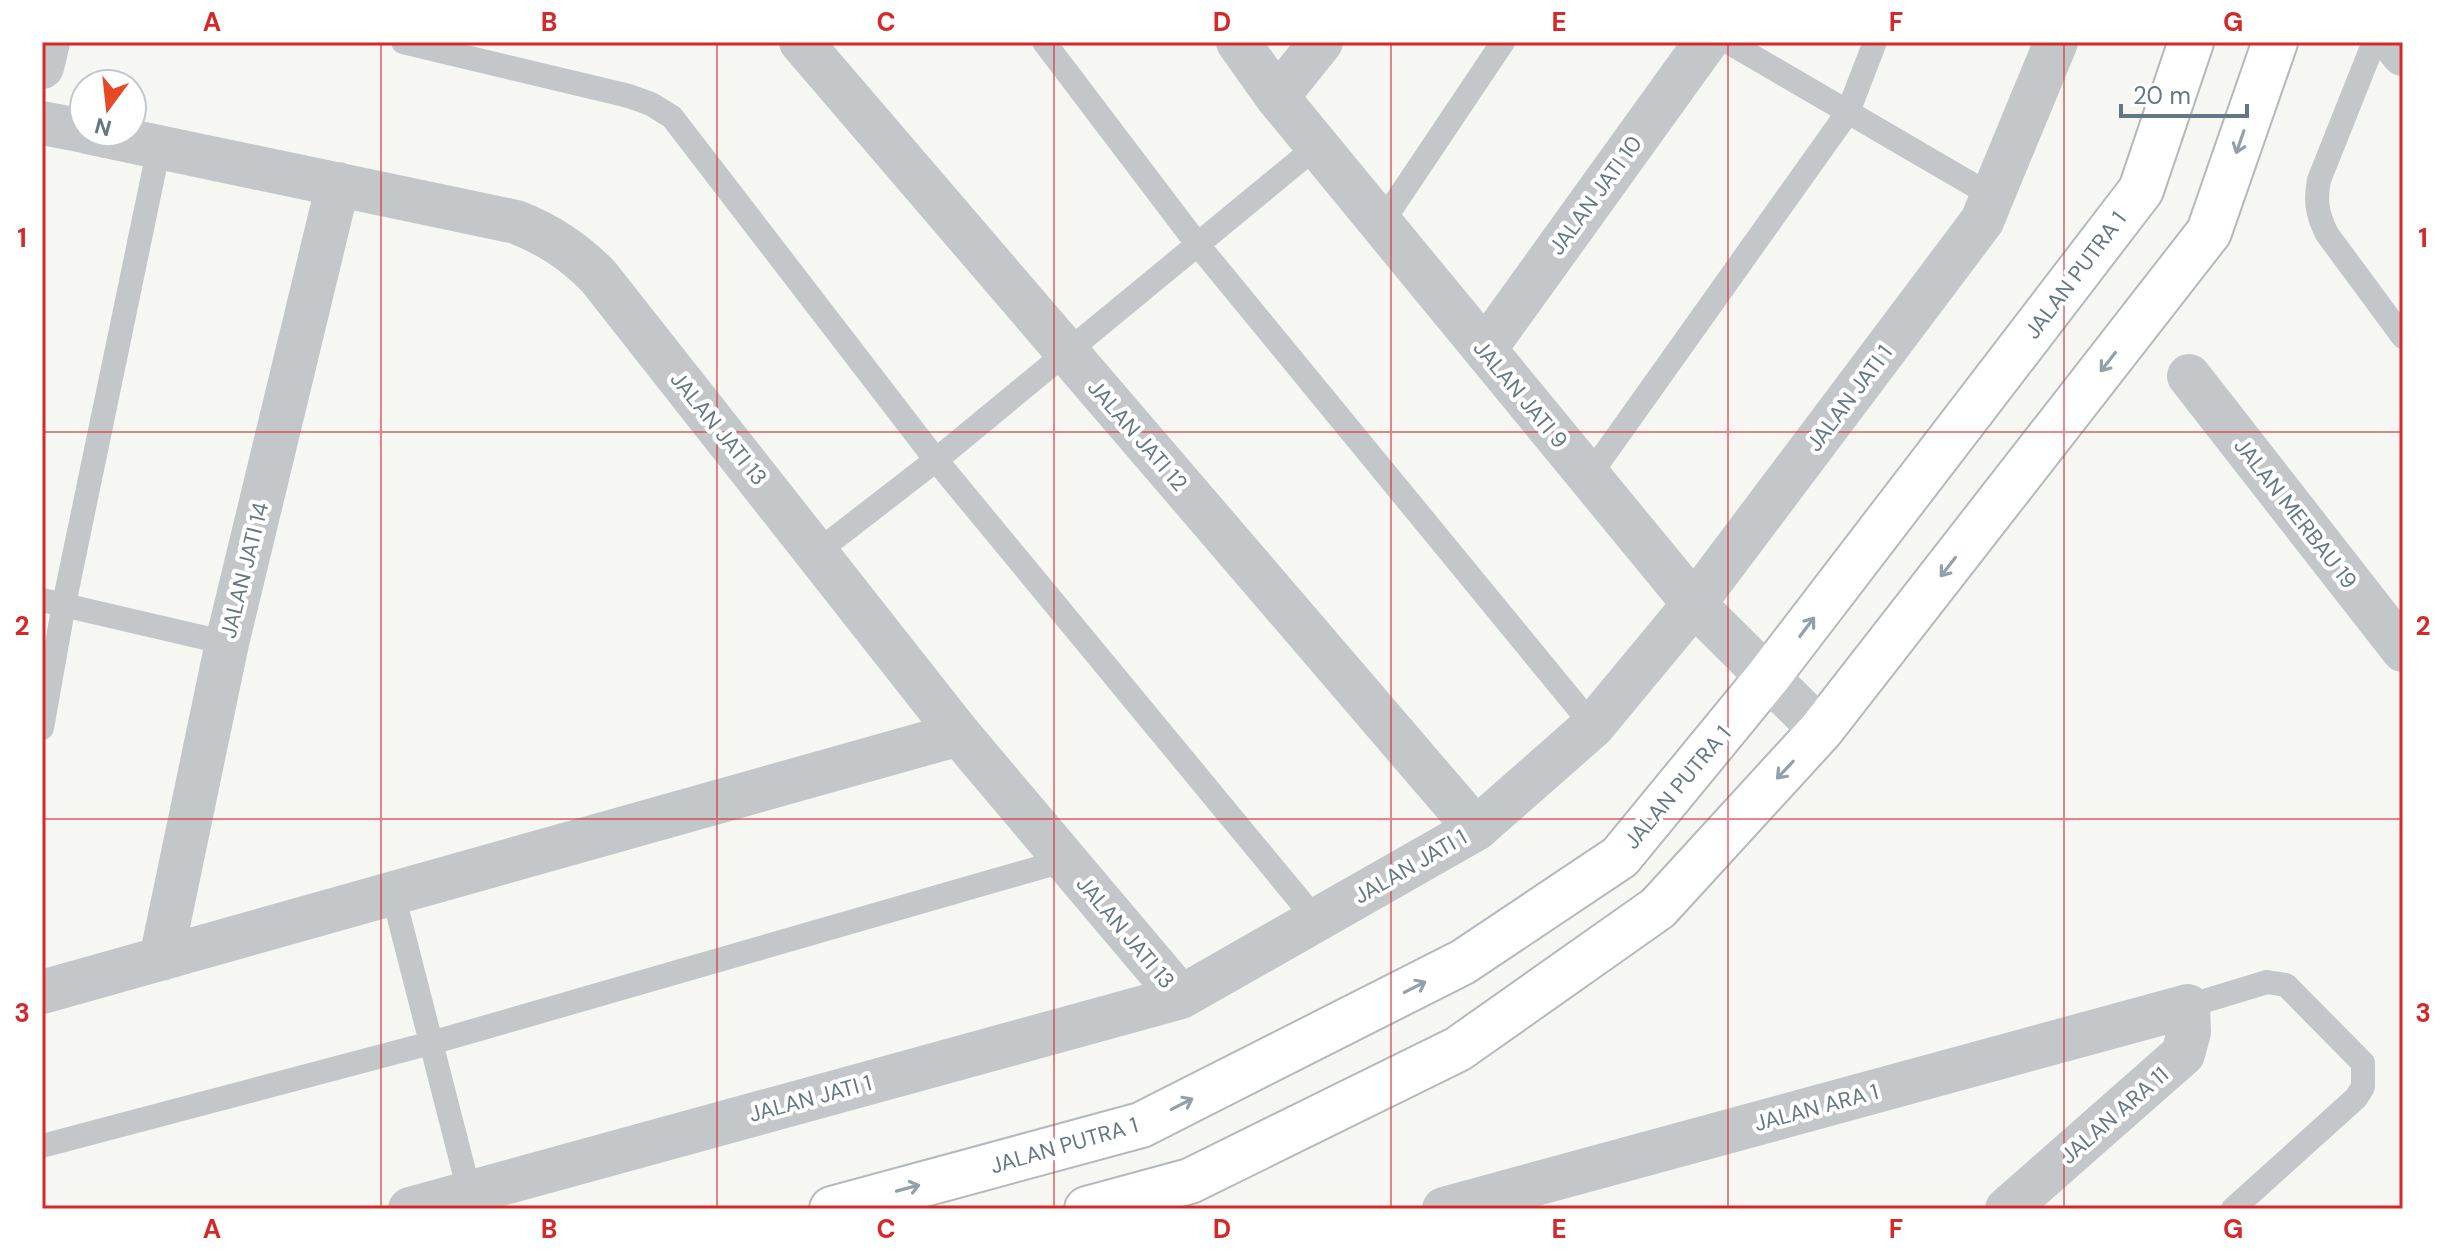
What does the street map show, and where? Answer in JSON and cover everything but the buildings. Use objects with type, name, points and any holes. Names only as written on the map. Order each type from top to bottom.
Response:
[{"type":"main road","name":"JALAN PUTRA 1","points":[[832,1209],[1141,1125],[1463,962],[1620,857],[1767,678],[2141,190],[2191,42]]},
{"type":"main road","points":[[1087,1209],[1190,1181],[1458,1049],[1658,908],[1821,730],[2209,232],[2275,42]]},
{"type":"street","points":[[42,67],[48,42]]},
{"type":"street","name":"JALAN JATI 12","points":[[801,42],[1476,829]]},
{"type":"street","name":"JALAN JATI 9","points":[[1238,42],[1277,97],[1694,604],[1821,730]]},
{"type":"street","points":[[1277,97],[1321,42]]},
{"type":"street","name":"JALAN JATI 10","points":[[1485,349],[1706,42]]},
{"type":"street","name":"JALAN JATI 1","points":[[410,1209],[1181,997],[1476,829],[1593,726],[1694,604],[1982,221],[2056,42]]},
{"type":"street","points":[[2393,42],[2403,54]]},
{"type":"street","name":"JALAN JATI 13","points":[[42,123],[68,128]]},
{"type":"street","name":"JALAN JATI 13","points":[[148,145],[516,222],[547,234],[575,253],[598,276],[959,734],[1181,997]]},
{"type":"street","name":"JALAN JATI 14","points":[[161,959],[227,643],[338,184]]},
{"type":"street","name":"JALAN MERBAU 19","points":[[2189,376],[2403,650]]},
{"type":"street","points":[[42,992],[959,734]]},
{"type":"street","name":"JALAN ARA 1","points":[[1444,1209],[1528,1198],[2188,1006]]},
{"type":"street","name":"JALAN ARA 11","points":[[2007,1209],[2183,1054],[2189,1032],[2188,1006]]},
{"type":"lane","points":[[403,42],[629,96],[672,117],[936,460],[1316,920]]},
{"type":"lane","points":[[1044,42],[1198,245],[1593,726]]},
{"type":"lane","points":[[1381,224],[1503,42]]},
{"type":"lane","points":[[1728,42],[1992,196]]},
{"type":"lane","points":[[1589,476],[1848,112],[1875,42]]},
{"type":"lane","points":[[2374,42],[2319,180],[2316,198],[2318,217],[2327,234],[2403,337]]},
{"type":"lane","points":[[817,552],[936,460],[1317,146]]},
{"type":"lane","points":[[42,728],[53,602],[159,147]]},
{"type":"lane","points":[[53,602],[227,643]]},
{"type":"lane","points":[[42,1146],[431,1043],[1066,860]]},
{"type":"lane","points":[[393,894],[469,1191]]},
{"type":"lane","points":[[2188,1006],[2267,982],[2286,985],[2363,1063],[2363,1087],[2356,1098],[2233,1209]]}]
